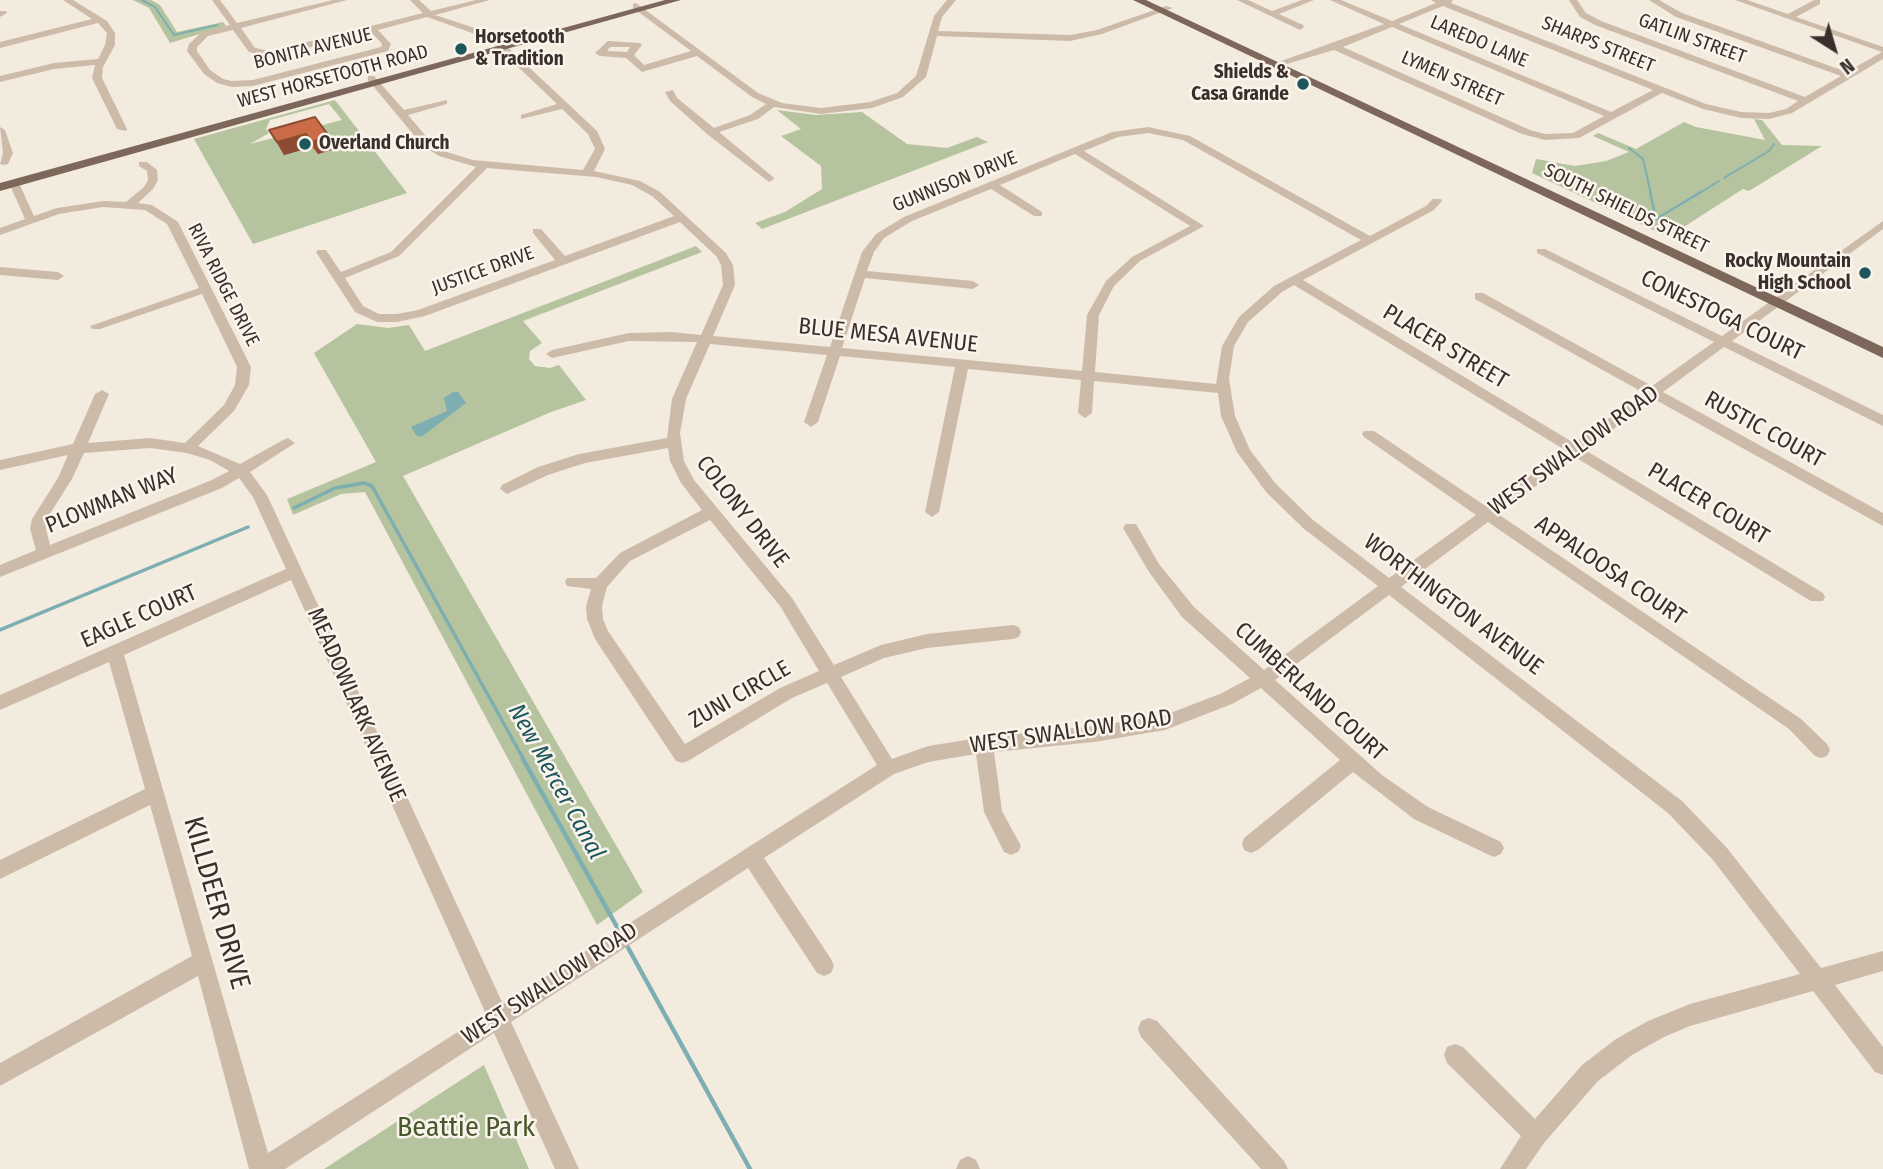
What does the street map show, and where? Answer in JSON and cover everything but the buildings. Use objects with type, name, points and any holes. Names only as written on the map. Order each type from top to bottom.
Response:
[{"type":"main road","name":"WEST HORSETOOTH ROAD","points":[[638,8],[656,0]]},
{"type":"main road","name":"WEST HORSETOOTH ROAD","points":[[0,187],[373,81],[676,0]]},
{"type":"main road","name":"SOUTH SHIELDS STREET","points":[[1138,0],[1280,64],[1343,98],[1352,99],[1883,354]]},
{"type":"main road","name":"SOUTH SHIELDS STREET","points":[[1152,0],[1165,10]]},
{"type":"main road","name":"WEST HORSETOOTH ROAD","points":[[0,180],[373,81]]},
{"type":"street","points":[[67,0],[108,27],[112,39],[97,72],[97,78],[122,129]]},
{"type":"street","points":[[216,0],[252,50],[264,54],[284,52],[486,0]]},
{"type":"street","name":"BONITA AVENUE","points":[[343,0],[205,34],[192,46],[192,51],[207,72],[220,81],[232,84],[253,83],[386,49],[387,44],[373,29]]},
{"type":"street","points":[[414,0],[438,20],[462,26],[500,46],[593,133],[599,143],[598,155],[587,173]]},
{"type":"street","points":[[638,8],[755,95],[772,104],[807,110],[836,111],[889,99],[908,90],[921,77],[941,10],[951,0]]},
{"type":"street","points":[[1241,0],[1300,27]]},
{"type":"street","points":[[1271,14],[1310,0]]},
{"type":"street","name":"LAREDO LANE","points":[[1334,0],[1611,116]]},
{"type":"street","name":"GATLIN STREET","points":[[1573,0],[1583,15],[1598,23],[1806,101]]},
{"type":"street","points":[[1653,0],[1679,15],[1849,76]]},
{"type":"street","points":[[1739,0],[1883,50]]},
{"type":"street","points":[[1280,64],[1336,47],[1444,1]]},
{"type":"street","name":"SHARPS STREET","points":[[1444,1],[1711,109],[1751,116],[1778,114],[1806,101],[1883,55]]},
{"type":"street","points":[[1788,18],[1817,2]]},
{"type":"street","points":[[933,33],[1070,38],[1099,32],[1165,10]]},
{"type":"street","points":[[0,44],[99,20]]},
{"type":"street","name":"LYMEN STREET","points":[[1336,47],[1526,132],[1555,138],[1575,136],[1611,116]]},
{"type":"street","points":[[629,55],[642,69],[699,52]]},
{"type":"street","points":[[0,79],[62,65],[102,61]]},
{"type":"street","name":"COLONY DRIVE","points":[[373,81],[437,151],[462,161],[587,173],[626,180],[647,188],[722,255],[730,275],[726,297],[680,399],[675,416],[673,442],[680,469],[786,602],[888,768]]},
{"type":"street","points":[[1611,116],[1662,89]]},
{"type":"street","points":[[670,92],[673,99],[769,179]]},
{"type":"street","points":[[402,114],[444,102]]},
{"type":"street","points":[[711,132],[754,117],[772,104]]},
{"type":"street","points":[[525,117],[564,105]]},
{"type":"street","name":"GUNNISON DRIVE","points":[[811,422],[860,274],[873,244],[887,230],[908,219],[1125,132],[1154,128],[1193,141],[1369,240]]},
{"type":"street","points":[[0,130],[8,153],[4,162]]},
{"type":"street","points":[[1077,151],[1198,226],[1136,259],[1110,284],[1093,315],[1085,413]]},
{"type":"street","points":[[130,204],[148,189],[153,180],[152,170],[143,164]]},
{"type":"street","points":[[338,277],[376,264],[394,254],[485,164]]},
{"type":"street","points":[[14,183],[30,219]]},
{"type":"street","points":[[993,185],[1038,214]]},
{"type":"street","name":"WORTHINGTON AVENUE","points":[[1437,201],[1430,208],[1265,298],[1238,327],[1224,362],[1223,389],[1234,432],[1255,468],[1271,488],[1308,524],[1675,807],[1720,854],[1883,1064]]},
{"type":"street","name":"RIVA RIDGE DRIVE","points":[[0,232],[30,219],[75,207],[130,204],[158,211],[172,222],[242,359],[244,376],[237,396],[229,408],[188,448]]},
{"type":"street","name":"JUSTICE DRIVE","points":[[322,253],[362,312],[377,318],[397,318],[421,313],[682,217]]},
{"type":"street","name":"WEST SWALLOW ROAD","points":[[262,1169],[888,768],[928,754],[984,745],[1094,734],[1165,722],[1226,699],[1262,680],[1883,225]]},
{"type":"street","points":[[537,231],[563,261]]},
{"type":"street","points":[[1866,237],[1882,243]]},
{"type":"street","name":"CONESTOGA COURT","points":[[1541,251],[1883,421]]},
{"type":"street","points":[[0,271],[58,276]]},
{"type":"street","points":[[860,274],[973,285]]},
{"type":"street","name":"PLACER STREET","points":[[1294,280],[1575,450]]},
{"type":"street","points":[[96,326],[206,289]]},
{"type":"street","name":"RUSTIC COURT","points":[[1479,296],[1883,520]]},
{"type":"street","name":"BLUE MESA AVENUE","points":[[552,354],[629,337],[671,336],[1223,389]]},
{"type":"street","points":[[932,512],[962,365]]},
{"type":"street","points":[[44,553],[38,528],[39,519],[65,480],[102,394]]},
{"type":"street","name":"APPALOOSA COURT","points":[[1369,434],[1795,724],[1821,750]]},
{"type":"street","points":[[507,488],[543,471],[584,458],[673,442]]},
{"type":"street","name":"MEADOWLARK AVENUE","points":[[0,465],[79,448],[150,443],[188,448],[215,457],[241,471],[260,495],[296,572],[567,1169]]},
{"type":"street","points":[[241,471],[288,443]]},
{"type":"street","name":"PLACER COURT","points":[[1575,450],[1817,597]]},
{"type":"street","name":"PLOWMAN WAY","points":[[0,571],[218,484],[241,471]]},
{"type":"street","points":[[573,582],[600,584],[617,564],[636,549],[712,512]]},
{"type":"street","name":"CUMBERLAND COURT","points":[[1131,528],[1154,569],[1188,612],[1353,761],[1421,813],[1494,848]]},
{"type":"street","name":"EAGLE COURT","points":[[0,703],[296,572]]},
{"type":"street","name":"ZUNI CIRCLE","points":[[600,584],[594,606],[598,628],[681,755],[786,693],[905,645],[1013,632]]},
{"type":"street","name":"KILLDEER DRIVE","points":[[114,653],[262,1169]]},
{"type":"street","points":[[984,745],[993,812],[1012,846]]},
{"type":"street","points":[[1251,844],[1353,761]]},
{"type":"street","points":[[0,870],[155,793]]},
{"type":"street","points":[[751,856],[824,966]]},
{"type":"street","points":[[0,1075],[204,961]]},
{"type":"street","points":[[1512,1169],[1536,1135],[1590,1073],[1625,1047],[1656,1029],[1690,1015],[1883,961]]},
{"type":"street","points":[[1149,1029],[1276,1169]]},
{"type":"street","points":[[1455,1055],[1536,1135]]},
{"type":"green space","points":[[133,0],[151,0],[160,5],[177,32],[223,22],[226,26],[170,43],[149,8]]},
{"type":"green space","points":[[335,100],[407,193],[253,244],[194,139]],"holes":[[[329,104],[342,120],[250,144],[269,133],[266,129],[270,120]]]},
{"type":"green space","points":[[777,110],[816,115],[862,112],[907,144],[947,148],[977,137],[988,142],[762,229],[755,223],[785,212],[822,189],[821,166],[781,136],[801,129]]},
{"type":"green space","points":[[1754,119],[1762,120],[1782,145],[1822,146],[1749,191],[1743,189],[1668,237],[1532,173],[1536,159],[1575,166],[1606,161],[1629,152],[1593,136],[1598,133],[1636,149],[1684,122],[1696,127],[1765,140]]},
{"type":"green space","points":[[696,246],[702,252],[523,321],[542,343],[530,351],[529,359],[535,366],[550,368],[559,365],[586,400],[551,412],[403,476],[643,892],[597,925],[365,492],[341,494],[293,515],[287,499],[376,462],[314,353],[357,324],[388,328],[409,325],[425,351]]},
{"type":"green space","name":"Beattie Park","points":[[484,1065],[529,1169],[324,1169]]},
{"type":"water","points":[[458,392],[466,403],[421,437],[416,435],[411,427],[447,411],[444,398]]},
{"type":"waterway","points":[[142,0],[155,7],[174,35],[217,25]]},
{"type":"waterway","points":[[1724,178],[1769,151],[1774,144]]},
{"type":"waterway","points":[[1629,148],[1643,159],[1651,194]]},
{"type":"waterway","points":[[1698,194],[1719,181]]},
{"type":"waterway","points":[[1650,192],[1656,219],[1701,192]]},
{"type":"waterway","name":"New Mercer Canal","points":[[294,508],[335,488],[364,483],[372,486],[524,760]]},
{"type":"waterway","name":"New Mercer Canal","points":[[0,630],[248,527]]},
{"type":"waterway","name":"New Mercer Canal","points":[[523,759],[621,934]]},
{"type":"waterway","name":"New Mercer Canal","points":[[626,944],[750,1169]]},
{"type":"place","name":"Horsetooth & Tradition","points":[[461,49]]},
{"type":"place","name":"Shields & Casa Grande","points":[[1303,84]]},
{"type":"place","name":"Overland Church","points":[[305,144]]},
{"type":"place","name":"Rocky Mountain High School","points":[[1865,273]]}]
